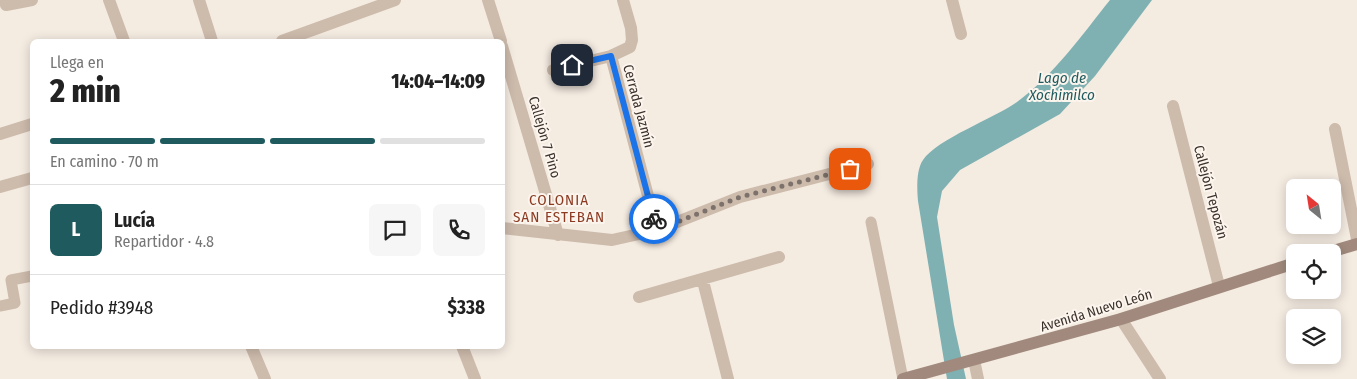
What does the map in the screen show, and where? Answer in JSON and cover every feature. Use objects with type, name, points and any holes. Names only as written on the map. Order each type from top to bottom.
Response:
[{"type":"street","points":[[4,4],[32,0]]},
{"type":"street","points":[[109,0],[123,39]]},
{"type":"street","points":[[199,0],[211,39]]},
{"type":"street","points":[[288,39],[395,0]]},
{"type":"street","points":[[488,0],[500,39]]},
{"type":"street","name":"Cerrada Jazmín","points":[[623,0],[632,40],[630,47],[611,56],[657,230]]},
{"type":"street","points":[[952,0],[961,34]]},
{"type":"street","name":"Callejón 7 Pino","points":[[505,56],[558,235]]},
{"type":"street","points":[[553,70],[611,56]]},
{"type":"street","name":"Callejón Tepozán","points":[[1173,106],[1220,286]]},
{"type":"street","points":[[0,134],[30,125]]},
{"type":"street","points":[[1335,129],[1357,239]]},
{"type":"street","points":[[505,228],[612,240],[657,230],[740,197],[868,164]]},
{"type":"street","points":[[0,187],[30,179]]},
{"type":"street","points":[[1341,249],[1357,244]]},
{"type":"street","points":[[639,297],[779,257]]},
{"type":"street","name":"Avenida Nuevo León","points":[[903,379],[942,370],[1121,319],[1286,266]]},
{"type":"street","points":[[703,280],[728,379]]},
{"type":"street","points":[[1121,319],[1160,379]]},
{"type":"street","points":[[252,349],[265,379]]},
{"type":"street","points":[[463,349],[475,379]]},
{"type":"street","points":[[973,361],[978,379]]},
{"type":"lane","points":[[871,222],[903,379]]},
{"type":"lane","points":[[0,306],[15,303],[11,280],[30,276]]},
{"type":"water","name":"Lago de Xochimilco","points":[[1110,0],[1152,0],[1095,76],[1060,114],[960,170],[942,191],[937,217],[954,325],[966,379],[947,379],[918,201],[917,191],[921,164],[930,152],[940,144],[1017,102],[1043,80],[1067,54]]},
{"type":"way so far","points":[[654,219],[657,230],[740,197],[850,169]]},
{"type":"district","name":"COLONIA SAN ESTEBAN","points":[[559,208]]},
{"type":"route","points":[[572,65],[611,56],[654,219]]}]
